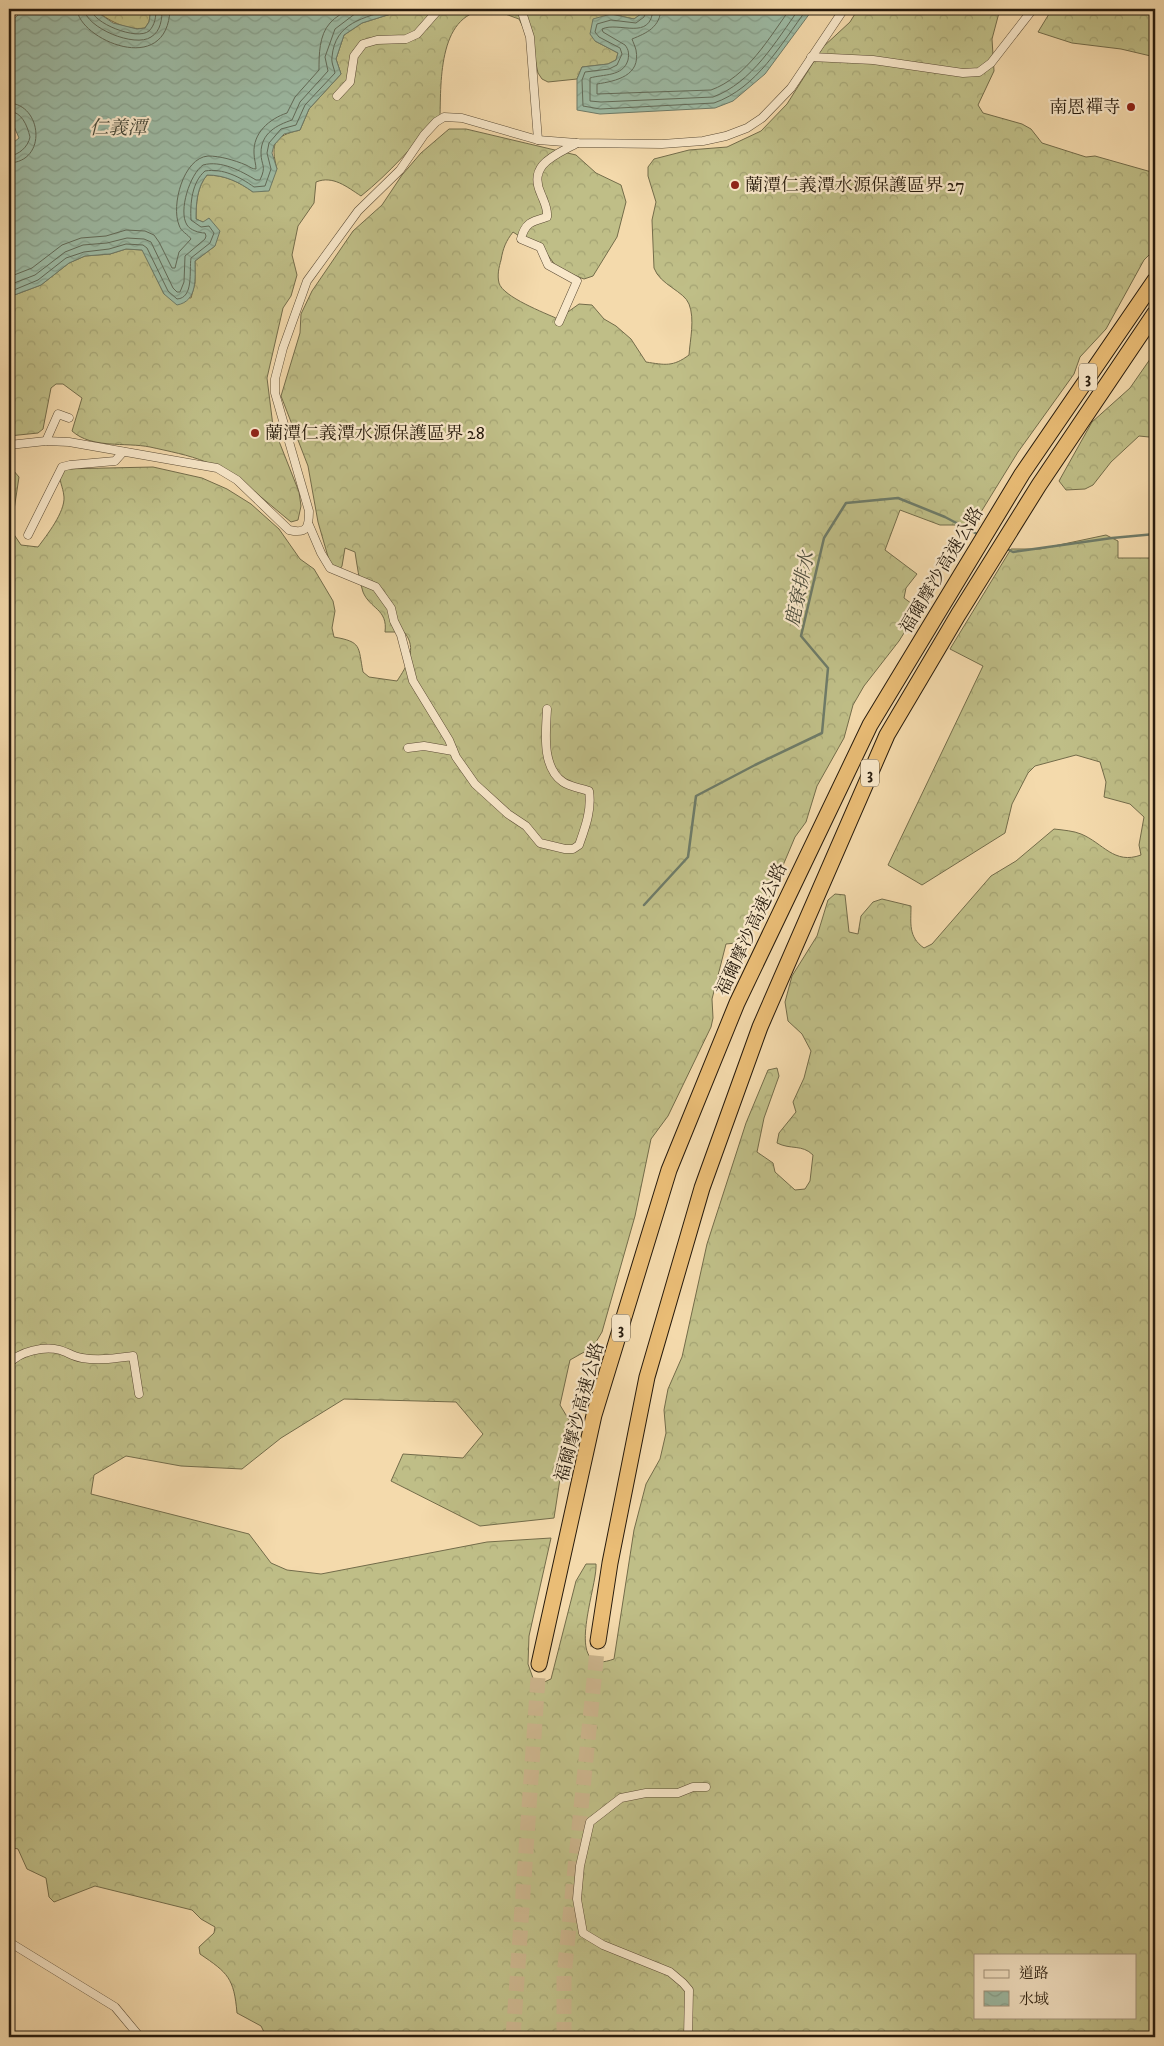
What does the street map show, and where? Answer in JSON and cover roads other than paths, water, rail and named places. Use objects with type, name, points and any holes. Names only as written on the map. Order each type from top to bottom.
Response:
[{"type":"highway","name":"福爾摩沙高速公路","points":[[539,1664],[594,1415],[669,1170],[737,1003],[870,725],[1022,474],[1155,280]]},
{"type":"highway","name":"3","points":[[598,1641],[610,1563],[647,1378],[702,1188],[760,1027],[887,735],[958,615],[1039,485],[1155,313]]},
{"type":"street","points":[[337,96],[350,82],[354,56],[363,44],[377,40],[406,39],[417,34],[439,9]]},
{"type":"street","points":[[522,9],[530,37],[538,140]]},
{"type":"street","points":[[547,709],[545,740],[550,763],[558,777],[565,784],[589,791],[590,800],[586,825],[579,845],[573,849],[564,849],[540,843],[526,826],[508,814],[475,784],[456,757],[449,740],[413,681],[402,635],[394,621],[391,608],[376,587],[330,568],[321,553],[309,525],[309,511],[275,393],[283,348],[307,281],[358,211],[400,170],[424,135],[444,117],[462,118],[538,140],[577,143],[662,144],[703,141],[726,136],[747,128],[762,118],[792,88],[844,9]]},
{"type":"street","points":[[812,57],[873,60],[963,73],[979,72],[991,64],[1033,9]]},
{"type":"street","points":[[559,322],[577,281],[548,265],[540,247],[521,239],[523,230],[531,222],[547,217],[548,211],[538,188],[537,174],[544,162],[577,143]]},
{"type":"street","points":[[46,442],[58,414],[69,418]]},
{"type":"street","points":[[9,445],[69,442],[217,468],[236,480],[289,530],[298,532],[304,530],[309,525]]},
{"type":"street","points":[[28,535],[62,467],[70,464],[115,461],[122,452]]},
{"type":"street","points":[[408,748],[424,746],[453,750]]},
{"type":"street","points":[[9,1364],[12,1360],[44,1348],[59,1350],[80,1358],[104,1360],[133,1356],[139,1394]]},
{"type":"street","points":[[688,2037],[689,1990],[670,1972],[603,1945],[583,1933],[577,1899],[580,1866],[590,1822],[621,1798],[646,1793],[678,1793],[693,1787],[706,1787]]},
{"type":"street","points":[[9,1942],[115,2006],[140,2037]]},
{"type":"water","name":"仁義潭","points":[[24,9],[93,9],[113,23],[137,29],[145,28],[149,22],[151,9],[398,9],[394,13],[362,23],[344,35],[336,59],[341,74],[309,109],[300,130],[284,134],[274,145],[272,153],[277,169],[269,191],[253,192],[232,180],[220,176],[207,175],[199,190],[196,219],[203,222],[209,218],[220,231],[215,246],[195,261],[195,281],[192,294],[184,303],[177,305],[164,294],[142,250],[126,249],[110,254],[85,256],[69,263],[41,285],[9,297],[9,146],[19,138],[13,124],[9,120],[9,20],[16,17]]},
{"type":"water","points":[[642,9],[813,9],[765,74],[733,101],[715,108],[600,114],[577,110],[577,79],[582,67],[608,64],[616,60],[618,53],[595,41],[590,34],[593,19],[611,14],[634,19],[641,14]]},
{"type":"waterway","name":"鹿寮排水","points":[[1155,472],[1152,475],[1155,479]]},
{"type":"waterway","name":"鹿寮排水","points":[[644,905],[688,857],[696,796],[822,733],[828,668],[801,636],[824,538],[846,503],[898,498],[945,517],[979,535]]},
{"type":"waterway","name":"鹿寮排水","points":[[1007,549],[1013,552],[1155,534]]},
{"type":"tunnel","points":[[564,2037],[564,1976],[598,1641]]},
{"type":"tunnel","points":[[513,2037],[539,1664]]},
{"type":"place","name":"南恩禪寺","points":[[1131,107]]},
{"type":"place","name":"蘭潭仁義潭水源保護區界 27","points":[[735,185]]},
{"type":"place","name":"蘭潭仁義潭水源保護區界 28","points":[[255,433]]}]
